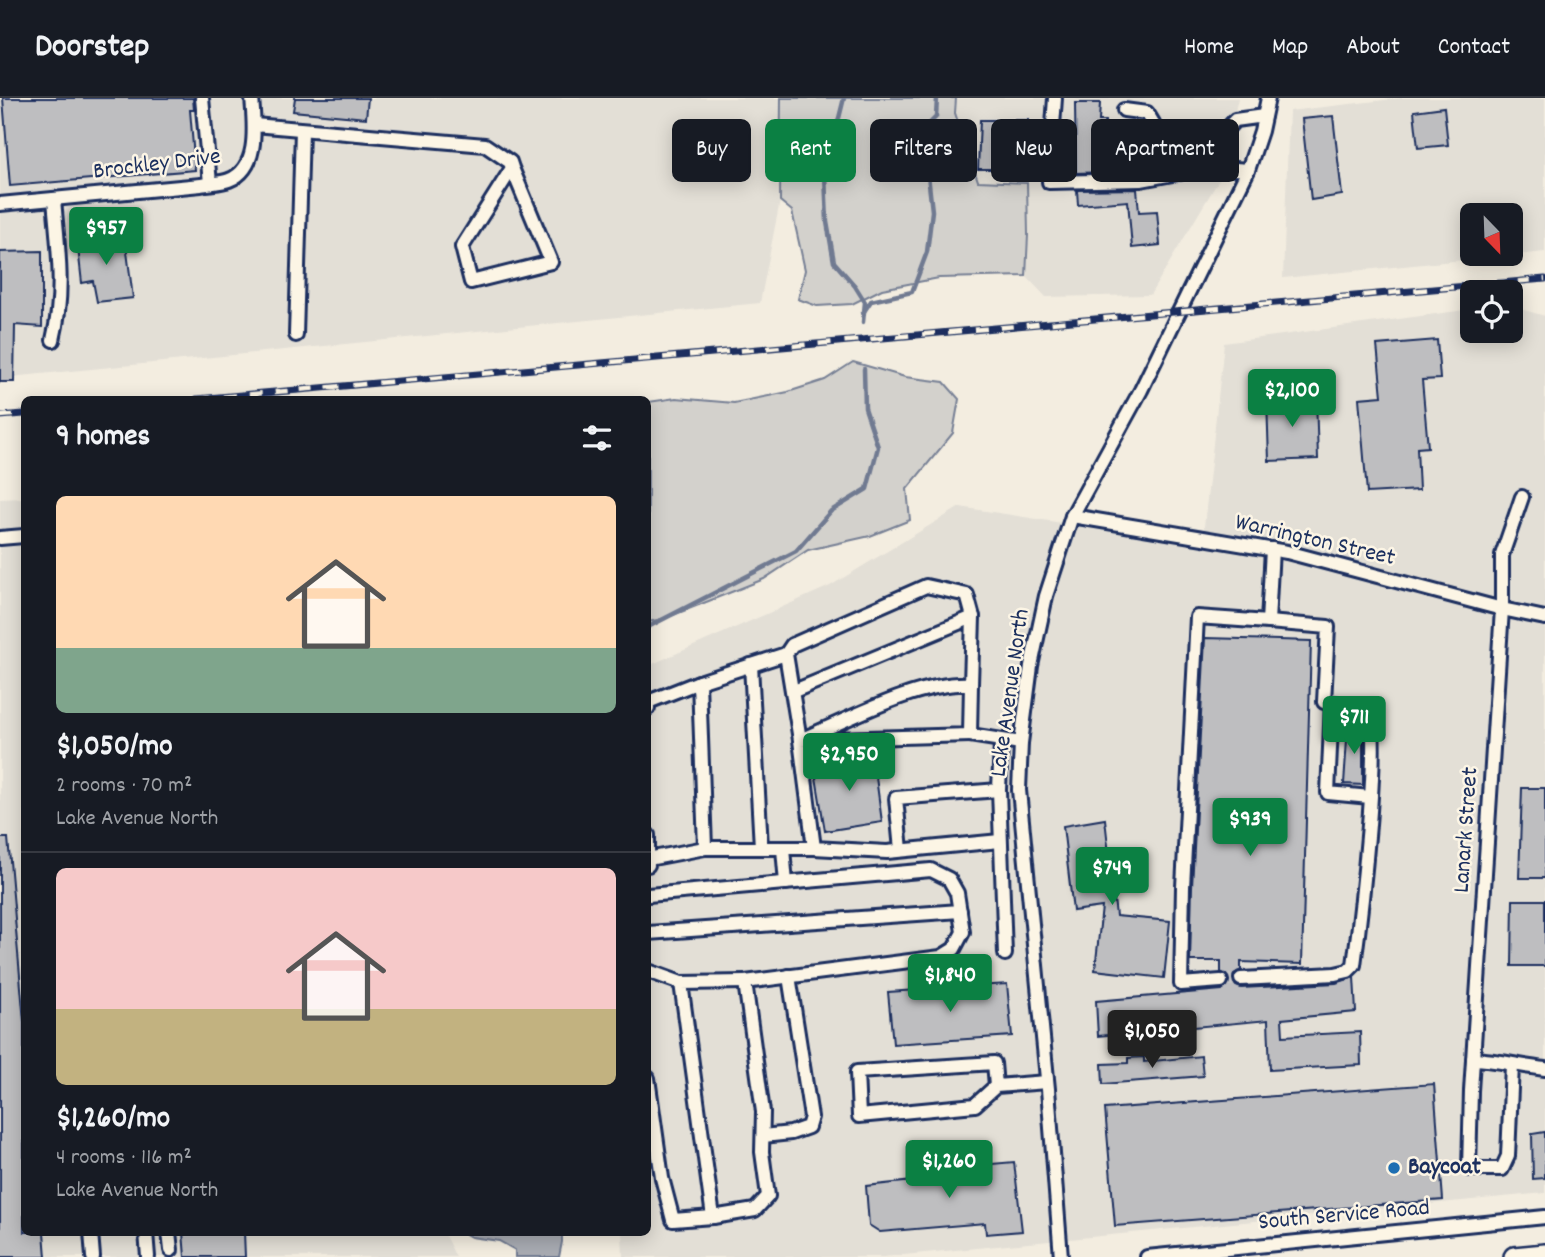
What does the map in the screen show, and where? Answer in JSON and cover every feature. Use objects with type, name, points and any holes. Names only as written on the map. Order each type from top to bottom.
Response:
[{"type":"highway","points":[[1514,1257],[1545,1254]]},
{"type":"street","points":[[202,98],[210,183]]},
{"type":"street","name":"Brockley Drive","points":[[0,204],[231,179],[242,173],[250,161],[254,125],[252,98]]},
{"type":"street","points":[[1055,98],[1049,182],[1091,181]]},
{"type":"street","name":"Lake Avenue North","points":[[1061,1257],[1019,790],[1021,743],[1031,666],[1046,596],[1072,516],[1141,390],[1248,170],[1268,98]]},
{"type":"street","points":[[1124,110],[1147,113],[1151,119]]},
{"type":"street","points":[[1239,120],[1264,117]]},
{"type":"street","points":[[254,125],[485,145],[510,163],[551,262],[471,282],[462,247],[512,168]]},
{"type":"street","points":[[296,335],[302,130]]},
{"type":"street","points":[[1239,169],[1248,170]]},
{"type":"street","points":[[53,340],[60,312],[61,290],[54,199]]},
{"type":"street","name":"Lanark Street","points":[[1513,1065],[1508,1156],[1502,1169],[1469,1170],[1473,1059],[1502,609],[1502,555],[1522,497]]},
{"type":"street","name":"Warrington Street","points":[[1072,516],[1272,549],[1545,618]]},
{"type":"street","points":[[0,538],[21,536]]},
{"type":"street","points":[[1268,622],[1272,549]]},
{"type":"street","points":[[651,701],[786,654],[792,645],[926,586],[967,595],[973,617],[970,735]]},
{"type":"street","points":[[794,691],[973,617]]},
{"type":"street","points":[[1221,981],[1181,984],[1183,887],[1197,617],[1328,627],[1324,702],[1368,708],[1374,730],[1360,922],[1354,965],[1348,971],[1335,974],[1241,979]]},
{"type":"street","points":[[786,654],[794,691],[814,848]]},
{"type":"street","points":[[751,665],[761,847]]},
{"type":"street","points":[[699,682],[705,848]]},
{"type":"street","points":[[800,740],[915,692],[955,683],[971,684]]},
{"type":"street","points":[[1332,703],[1328,793],[1370,797]]},
{"type":"street","points":[[800,740],[970,735],[1021,743]]},
{"type":"street","points":[[1001,741],[999,790],[1005,954]]},
{"type":"street","points":[[901,850],[896,798],[999,790]]},
{"type":"street","points":[[651,858],[705,848],[901,850],[1000,841]]},
{"type":"street","points":[[783,849],[786,883]]},
{"type":"street","points":[[1001,863],[1025,863]]},
{"type":"street","points":[[651,895],[931,870],[949,879],[957,893],[963,932],[954,949],[941,957],[745,982],[681,983],[651,972]]},
{"type":"street","points":[[1002,891],[1028,889]]},
{"type":"street","points":[[651,933],[960,911]]},
{"type":"street","points":[[762,1136],[791,1133],[808,1126],[811,1117],[789,976]]},
{"type":"street","points":[[651,1099],[662,1178],[673,1220],[755,1210],[768,1196],[762,1136],[763,1112],[745,982]]},
{"type":"street","points":[[681,983],[713,1217]]},
{"type":"street","points":[[1473,1059],[1497,1060],[1545,1069]]},
{"type":"street","points":[[996,1086],[994,1062],[858,1072],[859,1116],[975,1105],[996,1086],[1047,1082]]},
{"type":"street","name":"South Service Road","points":[[1147,1257],[1545,1217]]},
{"type":"street","points":[[91,1236],[93,1257]]},
{"type":"street","points":[[146,1236],[148,1257]]},
{"type":"street","points":[[169,1236],[171,1250]]},
{"type":"shaded area","points":[[0,98],[781,98],[781,119],[765,119],[765,182],[780,182],[780,201],[760,303],[0,378]]},
{"type":"shaded area","points":[[781,98],[956,98],[957,119],[870,119],[870,182],[977,182],[977,178],[978,181],[1027,183],[1026,276],[939,278],[882,289],[852,304],[817,306],[798,299],[805,270],[792,211],[780,201],[780,182],[856,182],[856,119],[781,119]]},
{"type":"shaded area","points":[[956,98],[1238,98],[1233,119],[1091,119],[1091,182],[1218,182],[1150,295],[1046,297],[1026,276],[1028,235],[978,181],[977,119],[957,119]]},
{"type":"shaded area","points":[[1402,98],[1545,98],[1545,252],[1523,254],[1523,203],[1460,203],[1460,260],[1283,278],[1289,111]]},
{"type":"shaded area","points":[[1523,310],[1545,316],[1545,1193],[883,1257],[623,1257],[622,1236],[651,1236],[651,665],[830,586],[960,507],[1202,545],[1224,343],[1460,311],[1460,343],[1523,343]]},
{"type":"shaded area","points":[[853,362],[905,377],[944,382],[959,399],[953,433],[907,489],[910,520],[870,536],[808,550],[764,579],[666,618],[651,621],[651,402],[676,398],[734,403],[788,392],[825,380]]},
{"type":"shaded area","points":[[21,498],[21,1236],[445,1236],[456,1257],[0,1257],[0,499]]},
{"type":"shaded area","points":[[562,1236],[562,1242],[559,1257],[515,1257],[515,1250],[499,1241],[471,1237]]},
{"type":"building","points":[[3,98],[193,98],[194,110],[190,110],[195,170],[10,186]]},
{"type":"building","points":[[295,98],[368,98],[366,118],[293,111]]},
{"type":"building","points":[[1075,103],[1100,103],[1099,119],[1091,119],[1091,173],[1077,173]]},
{"type":"building","points":[[1444,107],[1448,145],[1418,148],[1414,111]]},
{"type":"building","points":[[1333,116],[1342,195],[1311,200],[1302,119]]},
{"type":"building","points":[[980,120],[991,120],[991,169],[978,169]]},
{"type":"building","points":[[1137,189],[1139,212],[1157,211],[1160,245],[1132,248],[1128,201],[1078,205],[1077,190]]},
{"type":"building","points":[[125,236],[133,298],[97,302],[93,281],[82,283],[77,239]]},
{"type":"building","points":[[42,251],[42,327],[15,325],[14,382],[0,382],[0,252]]},
{"type":"building","points":[[1437,340],[1440,379],[1422,380],[1428,447],[1417,448],[1419,490],[1367,493],[1359,398],[1382,396],[1377,345]]},
{"type":"building","points":[[1316,397],[1318,459],[1269,461],[1267,399]]},
{"type":"building","points":[[1205,638],[1311,641],[1302,964],[1241,962],[1241,970],[1234,974],[1232,980],[1241,988],[1336,983],[1354,977],[1356,1012],[1282,1019],[1283,1036],[1360,1032],[1361,1065],[1270,1070],[1268,1020],[1098,1036],[1096,1001],[1222,990],[1229,984],[1229,977],[1221,972],[1221,961],[1190,961]]},
{"type":"building","points":[[1348,725],[1363,726],[1363,785],[1344,784]]},
{"type":"building","points":[[873,755],[882,822],[825,831],[814,765]]},
{"type":"building","points":[[1522,788],[1545,788],[1545,878],[1519,878]]},
{"type":"building","points":[[1105,819],[1116,916],[1170,921],[1164,978],[1095,970],[1102,907],[1073,911],[1063,826]]},
{"type":"building","points":[[0,838],[8,838],[21,988],[21,1236],[44,1236],[46,1257],[0,1257]]},
{"type":"building","points":[[1513,900],[1545,900],[1545,966],[1512,966]]},
{"type":"building","points":[[1007,984],[1012,1036],[893,1044],[888,992]]},
{"type":"building","points":[[1201,1056],[1203,1076],[1103,1084],[1102,1064],[1128,1063],[1128,1058],[1144,1057],[1144,1062]]},
{"type":"building","points":[[1434,1084],[1443,1200],[1115,1226],[1105,1109]]},
{"type":"building","points":[[1545,1132],[1545,1178],[1533,1179],[1532,1134]]},
{"type":"building","points":[[1014,1162],[1022,1231],[986,1234],[985,1223],[880,1232],[869,1225],[866,1186],[913,1181],[912,1171]]},
{"type":"building","points":[[183,1236],[244,1236],[245,1257],[185,1257]]},
{"type":"waterway","points":[[844,98],[825,174],[827,222],[834,262],[865,302],[863,322]]},
{"type":"waterway","points":[[863,313],[871,301],[912,292],[927,252],[932,211],[923,130],[936,117],[937,98]]},
{"type":"waterway","points":[[651,625],[796,551],[831,511],[867,489],[878,447],[865,408],[864,369]]},
{"type":"tunnel","points":[[1221,981],[1241,979]]},
{"type":"railway","points":[[231,396],[1545,279]]},
{"type":"railway","points":[[0,416],[21,414]]},
{"type":"place","name":"Baycoat","points":[[1394,1168]]}]
